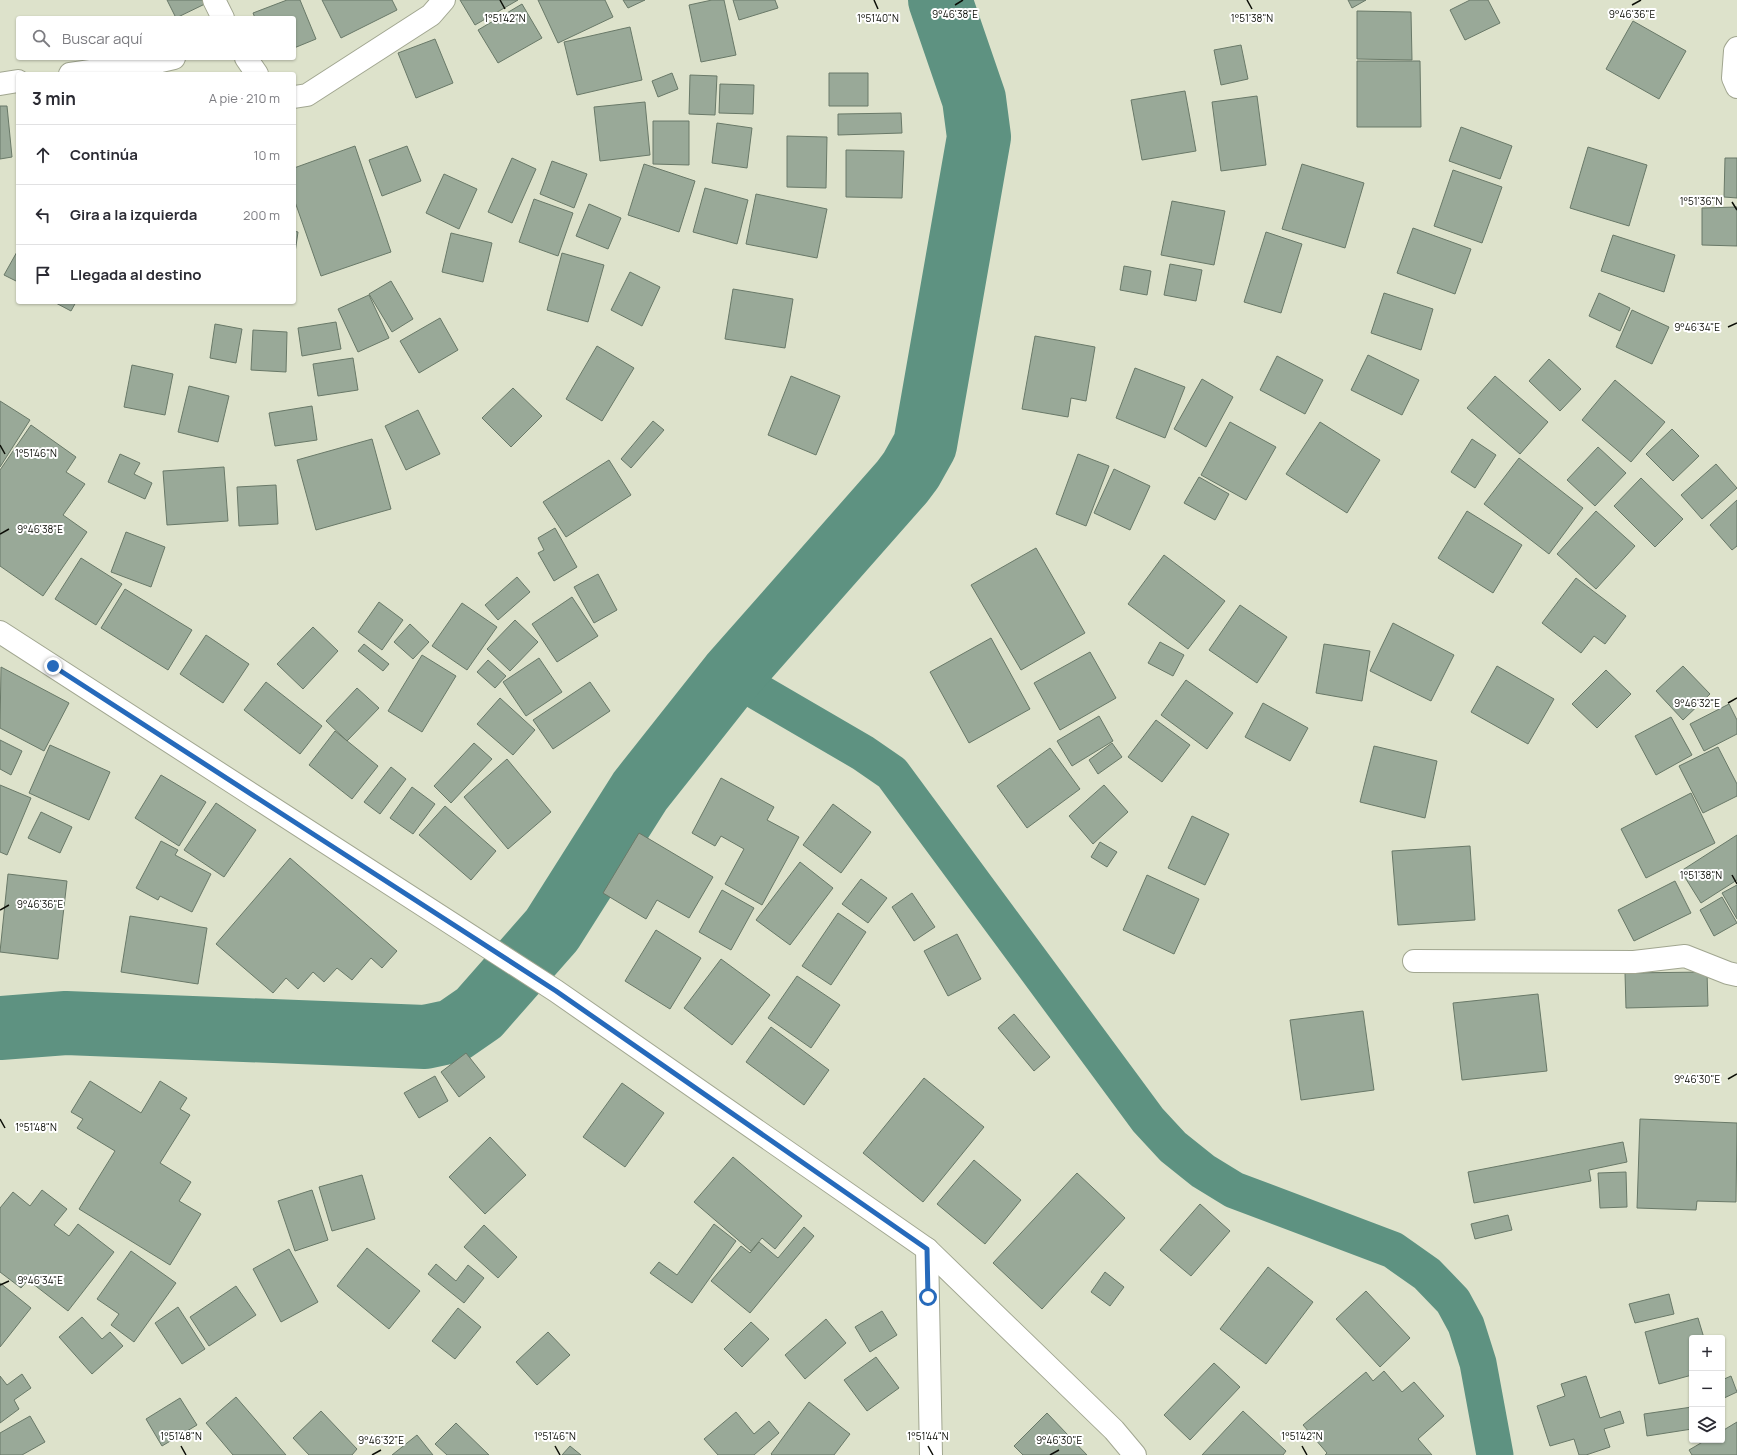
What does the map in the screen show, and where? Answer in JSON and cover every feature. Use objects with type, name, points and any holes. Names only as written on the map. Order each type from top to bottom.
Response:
[{"type":"main road","points":[[214,0],[222,16]]},
{"type":"main road","points":[[296,97],[307,95],[430,16],[444,0]]},
{"type":"main road","points":[[1737,48],[1735,51],[1733,78],[1737,87]]},
{"type":"main road","points":[[84,72],[165,60]]},
{"type":"main road","points":[[247,60],[256,72]]},
{"type":"main road","points":[[0,84],[16,81]]},
{"type":"main road","points":[[0,632],[556,991],[927,1249],[1114,1430],[1134,1455]]},
{"type":"main road","points":[[1414,961],[1634,962],[1685,956],[1728,973],[1737,975]]},
{"type":"main road","points":[[927,1249],[931,1455]]},
{"type":"building","points":[[167,0],[208,0],[209,2],[180,16],[175,16]]},
{"type":"building","points":[[287,0],[300,0],[316,39],[296,47],[296,16],[254,16],[253,13]]},
{"type":"building","points":[[322,0],[392,0],[397,10],[341,38]]},
{"type":"building","points":[[460,0],[518,0],[475,25]]},
{"type":"building","points":[[538,0],[605,0],[613,17],[558,43]]},
{"type":"building","points":[[623,0],[645,0],[628,8]]},
{"type":"building","points":[[712,0],[724,0],[736,55],[701,62],[689,5]]},
{"type":"building","points":[[733,0],[775,0],[778,8],[739,20]]},
{"type":"building","points":[[1348,0],[1366,0],[1352,8]]},
{"type":"building","points":[[1470,0],[1488,0],[1500,23],[1465,40],[1450,10]]},
{"type":"building","points":[[522,4],[542,38],[498,63],[478,30]]},
{"type":"building","points":[[1357,11],[1411,12],[1412,60],[1357,59]]},
{"type":"building","points":[[1633,21],[1686,51],[1659,99],[1606,69]]},
{"type":"building","points":[[630,27],[642,80],[577,95],[564,42]]},
{"type":"building","points":[[435,39],[453,83],[416,98],[398,53]]},
{"type":"building","points":[[1241,45],[1248,79],[1221,85],[1214,50]]},
{"type":"building","points":[[1357,61],[1420,61],[1421,127],[1357,127]]},
{"type":"building","points":[[672,73],[678,89],[658,97],[652,81]]},
{"type":"building","points":[[829,73],[868,73],[868,106],[829,106]]},
{"type":"building","points":[[690,75],[717,76],[715,115],[689,114]]},
{"type":"building","points":[[720,84],[754,85],[753,114],[719,113]]},
{"type":"building","points":[[1185,91],[1196,151],[1142,160],[1131,100]]},
{"type":"building","points":[[1257,96],[1266,165],[1221,171],[1212,102]]},
{"type":"building","points":[[645,102],[650,155],[600,161],[594,107]]},
{"type":"building","points":[[0,106],[7,106],[12,157],[0,159]]},
{"type":"building","points":[[901,113],[902,133],[838,135],[838,114]]},
{"type":"building","points":[[653,121],[689,121],[689,165],[653,164]]},
{"type":"building","points":[[717,123],[752,128],[747,168],[712,163]]},
{"type":"building","points":[[1461,127],[1512,146],[1500,179],[1449,161]]},
{"type":"building","points":[[787,136],[827,137],[826,188],[787,187]]},
{"type":"building","points":[[355,146],[391,252],[321,276],[296,205],[296,167]]},
{"type":"building","points":[[407,146],[421,181],[382,196],[369,160]]},
{"type":"building","points":[[1588,147],[1647,165],[1629,226],[1570,208]]},
{"type":"building","points":[[846,150],[904,151],[902,198],[846,197]]},
{"type":"building","points":[[512,158],[536,169],[512,223],[488,212]]},
{"type":"building","points":[[1725,158],[1737,158],[1737,198],[1724,197]]},
{"type":"building","points":[[552,161],[587,174],[574,208],[540,194]]},
{"type":"building","points":[[644,164],[695,181],[679,232],[628,215]]},
{"type":"building","points":[[1302,164],[1364,183],[1345,248],[1282,229]]},
{"type":"building","points":[[1453,170],[1502,187],[1482,243],[1434,226]]},
{"type":"building","points":[[444,174],[477,189],[459,229],[426,213]]},
{"type":"building","points":[[705,188],[748,200],[737,244],[693,232]]},
{"type":"building","points":[[756,194],[827,209],[817,258],[746,244]]},
{"type":"building","points":[[534,199],[573,213],[558,256],[519,242]]},
{"type":"building","points":[[1172,201],[1225,211],[1214,265],[1161,255]]},
{"type":"building","points":[[589,204],[621,218],[608,249],[576,236]]},
{"type":"building","points":[[1737,207],[1737,246],[1702,245],[1702,208]]},
{"type":"building","points":[[1413,228],[1471,249],[1455,294],[1397,273]]},
{"type":"building","points":[[296,232],[298,232],[296,246]]},
{"type":"building","points":[[1266,232],[1302,244],[1281,313],[1244,302]]},
{"type":"building","points":[[451,233],[492,243],[483,282],[442,272]]},
{"type":"building","points":[[1613,235],[1675,255],[1664,292],[1601,271]]},
{"type":"building","points":[[562,253],[604,265],[588,322],[547,310]]},
{"type":"building","points":[[16,254],[16,281],[4,275]]},
{"type":"building","points":[[1170,264],[1202,270],[1196,301],[1164,295]]},
{"type":"building","points":[[1124,266],[1151,271],[1147,295],[1120,290]]},
{"type":"building","points":[[630,272],[660,287],[642,326],[611,310]]},
{"type":"building","points":[[391,281],[413,319],[392,332],[369,294]]},
{"type":"building","points":[[733,289],[793,299],[785,348],[725,339]]},
{"type":"building","points":[[1384,293],[1433,309],[1421,350],[1371,333]]},
{"type":"building","points":[[1599,293],[1630,308],[1620,331],[1589,316]]},
{"type":"building","points":[[369,295],[389,338],[358,352],[338,309]]},
{"type":"building","points":[[58,304],[75,304],[71,311]]},
{"type":"building","points":[[1632,310],[1669,327],[1652,364],[1616,347]]},
{"type":"building","points":[[440,318],[458,350],[419,373],[400,341]]},
{"type":"building","points":[[336,322],[341,349],[302,356],[298,328]]},
{"type":"building","points":[[215,324],[242,329],[236,363],[210,358]]},
{"type":"building","points":[[253,330],[287,332],[286,372],[251,370]]},
{"type":"building","points":[[1035,336],[1095,347],[1086,401],[1071,398],[1068,417],[1022,409]]},
{"type":"building","points":[[597,346],[634,368],[602,421],[566,399]]},
{"type":"building","points":[[1368,355],[1419,380],[1402,415],[1351,390]]},
{"type":"building","points":[[1277,356],[1323,380],[1305,414],[1260,390]]},
{"type":"building","points":[[353,358],[358,390],[318,396],[313,364]]},
{"type":"building","points":[[1549,359],[1581,389],[1560,411],[1529,381]]},
{"type":"building","points":[[132,365],[173,374],[165,415],[124,407]]},
{"type":"building","points":[[1135,368],[1185,387],[1165,438],[1116,418]]},
{"type":"building","points":[[791,376],[840,396],[816,455],[768,435]]},
{"type":"building","points":[[1495,376],[1548,422],[1520,454],[1467,408]]},
{"type":"building","points":[[1202,379],[1233,397],[1206,447],[1174,429]]},
{"type":"building","points":[[1615,380],[1665,422],[1631,462],[1582,420]]},
{"type":"building","points":[[189,386],[229,396],[218,442],[178,432]]},
{"type":"building","points":[[513,388],[542,416],[511,447],[482,418]]},
{"type":"building","points":[[0,401],[30,420],[0,467]]},
{"type":"building","points":[[312,406],[317,440],[275,446],[269,413]]},
{"type":"building","points":[[418,410],[440,454],[406,470],[385,426]]},
{"type":"building","points":[[653,421],[664,430],[631,468],[621,459]]},
{"type":"building","points":[[1230,422],[1276,447],[1246,500],[1201,475]]},
{"type":"building","points":[[1320,422],[1380,460],[1347,513],[1286,474]]},
{"type":"building","points":[[31,425],[76,457],[66,472],[85,484],[63,515],[87,532],[43,596],[0,566],[0,470]]},
{"type":"building","points":[[1672,429],[1699,456],[1673,481],[1646,454]]},
{"type":"building","points":[[372,439],[391,509],[316,530],[297,460]]},
{"type":"building","points":[[1472,439],[1496,455],[1475,488],[1451,472]]},
{"type":"building","points":[[1598,447],[1626,473],[1595,506],[1567,480]]},
{"type":"building","points":[[120,454],[140,463],[134,474],[152,483],[145,499],[108,482]]},
{"type":"building","points":[[1078,454],[1109,466],[1086,526],[1056,514]]},
{"type":"building","points":[[1519,458],[1583,508],[1549,554],[1484,504]]},
{"type":"building","points":[[609,460],[631,495],[566,537],[543,502]]},
{"type":"building","points":[[1716,464],[1737,488],[1702,519],[1681,495]]},
{"type":"building","points":[[224,467],[228,521],[167,525],[163,471]]},
{"type":"building","points":[[1114,469],[1150,486],[1130,530],[1094,513]]},
{"type":"building","points":[[1199,477],[1229,494],[1215,520],[1184,503]]},
{"type":"building","points":[[1641,478],[1683,519],[1655,547],[1614,506]]},
{"type":"building","points":[[276,485],[278,524],[239,526],[237,487]]},
{"type":"building","points":[[1737,500],[1737,546],[1732,550],[1710,525]]},
{"type":"building","points":[[1467,511],[1522,545],[1493,593],[1438,558]]},
{"type":"building","points":[[1596,511],[1635,546],[1596,589],[1557,554]]},
{"type":"building","points":[[555,528],[577,567],[554,581],[538,553],[544,550],[538,538]]},
{"type":"building","points":[[126,532],[165,547],[151,587],[111,572]]},
{"type":"building","points":[[1036,548],[1085,633],[1021,670],[971,585]]},
{"type":"building","points":[[1164,555],[1225,601],[1188,649],[1128,604]]},
{"type":"building","points":[[81,558],[122,584],[96,625],[55,599]]},
{"type":"building","points":[[598,574],[617,610],[594,623],[574,587]]},
{"type":"building","points":[[517,577],[530,592],[498,620],[485,605]]},
{"type":"building","points":[[1576,578],[1626,616],[1605,644],[1594,636],[1581,653],[1542,623]]},
{"type":"building","points":[[125,589],[192,630],[168,670],[101,628]]},
{"type":"building","points":[[572,597],[598,636],[557,662],[532,624]]},
{"type":"building","points":[[379,602],[403,620],[382,650],[358,632]]},
{"type":"building","points":[[462,603],[497,627],[467,670],[432,646]]},
{"type":"building","points":[[1240,605],[1287,637],[1257,683],[1209,650]]},
{"type":"building","points":[[515,620],[538,642],[510,671],[487,649]]},
{"type":"building","points":[[1393,623],[1454,655],[1431,701],[1370,671]]},
{"type":"building","points":[[410,624],[429,642],[413,659],[394,642]]},
{"type":"building","points":[[313,627],[338,651],[303,689],[277,664]]},
{"type":"building","points":[[206,635],[249,664],[223,703],[180,674]]},
{"type":"building","points":[[991,638],[1030,709],[969,743],[930,672]]},
{"type":"building","points":[[1160,642],[1184,655],[1173,676],[1148,663]]},
{"type":"building","points":[[364,644],[389,664],[383,671],[358,651]]},
{"type":"building","points":[[1324,644],[1370,651],[1362,701],[1316,693]]},
{"type":"building","points":[[1090,652],[1116,698],[1060,730],[1034,683]]},
{"type":"building","points":[[422,655],[456,676],[422,732],[388,711]]},
{"type":"building","points":[[539,658],[562,692],[526,716],[503,682]]},
{"type":"building","points":[[488,660],[506,676],[495,688],[477,672]]},
{"type":"building","points":[[1497,666],[1554,699],[1528,744],[1471,712]]},
{"type":"building","points":[[1683,666],[1710,694],[1683,720],[1656,691]]},
{"type":"building","points":[[1,667],[69,703],[44,751],[0,728]]},
{"type":"building","points":[[1606,670],[1631,694],[1597,728],[1572,704]]},
{"type":"building","points":[[1186,680],[1233,713],[1207,749],[1161,715]]},
{"type":"building","points":[[266,682],[322,726],[300,754],[244,710]]},
{"type":"building","points":[[590,682],[610,711],[553,749],[533,720]]},
{"type":"building","points":[[357,688],[379,708],[347,741],[326,721]]},
{"type":"building","points":[[500,698],[535,730],[513,755],[477,724]]},
{"type":"building","points":[[1263,703],[1308,728],[1290,761],[1245,737]]},
{"type":"building","points":[[1729,704],[1737,720],[1737,734],[1704,751],[1690,724]]},
{"type":"building","points":[[1099,716],[1113,741],[1072,766],[1057,741]]},
{"type":"building","points":[[1671,717],[1692,755],[1656,775],[1635,736]]},
{"type":"building","points":[[1156,720],[1190,745],[1162,782],[1128,757]]},
{"type":"building","points":[[335,731],[378,766],[352,799],[309,765]]},
{"type":"building","points":[[0,740],[22,751],[11,775],[0,769]]},
{"type":"building","points":[[474,743],[492,759],[451,803],[434,786]]},
{"type":"building","points":[[1112,743],[1122,757],[1098,774],[1089,760]]},
{"type":"building","points":[[50,745],[110,772],[89,820],[29,793]]},
{"type":"building","points":[[1374,746],[1437,761],[1425,818],[1360,802]]},
{"type":"building","points":[[1718,747],[1737,784],[1737,796],[1703,813],[1679,766]]},
{"type":"building","points":[[1050,748],[1080,789],[1027,828],[997,786]]},
{"type":"building","points":[[507,759],[551,812],[508,849],[464,797]]},
{"type":"building","points":[[391,767],[406,779],[380,814],[364,802]]},
{"type":"building","points":[[161,775],[206,802],[179,846],[135,818]]},
{"type":"building","points":[[721,778],[774,807],[767,820],[799,837],[762,905],[725,884],[744,849],[721,836],[715,846],[692,833]]},
{"type":"building","points":[[0,785],[31,798],[7,855],[0,852]]},
{"type":"building","points":[[1104,785],[1128,812],[1093,844],[1069,816]]},
{"type":"building","points":[[412,787],[435,804],[413,834],[390,818]]},
{"type":"building","points":[[1691,793],[1715,843],[1646,878],[1621,829]]},
{"type":"building","points":[[216,803],[256,830],[224,877],[184,850]]},
{"type":"building","points":[[833,804],[871,832],[841,873],[803,845]]},
{"type":"building","points":[[445,806],[496,851],[471,880],[419,835]]},
{"type":"building","points":[[41,812],[72,827],[60,853],[28,838]]},
{"type":"building","points":[[1192,816],[1229,834],[1205,885],[1168,868]]},
{"type":"building","points":[[639,833],[713,877],[689,918],[657,900],[646,919],[603,893]]},
{"type":"building","points":[[1737,835],[1737,880],[1701,903],[1681,871]]},
{"type":"building","points":[[161,841],[178,850],[175,855],[211,874],[192,912],[160,896],[158,900],[136,888]]},
{"type":"building","points":[[1100,842],[1117,852],[1107,867],[1091,857]]},
{"type":"building","points":[[1470,846],[1475,920],[1398,925],[1392,851]]},
{"type":"building","points":[[290,858],[397,951],[382,968],[371,958],[352,980],[337,968],[324,982],[313,972],[298,989],[286,978],[273,993],[216,944]]},
{"type":"building","points":[[800,862],[833,888],[790,945],[756,920]]},
{"type":"building","points":[[8,874],[67,881],[58,959],[0,952]]},
{"type":"building","points":[[1147,875],[1199,899],[1174,954],[1123,930]]},
{"type":"building","points":[[861,879],[887,898],[868,923],[842,904]]},
{"type":"building","points":[[1675,881],[1691,913],[1634,941],[1618,910]]},
{"type":"building","points":[[1737,885],[1737,919],[1722,893]]},
{"type":"building","points":[[722,890],[754,908],[731,950],[699,932]]},
{"type":"building","points":[[912,893],[935,927],[914,941],[892,907]]},
{"type":"building","points":[[1722,897],[1737,923],[1714,936],[1700,910]]},
{"type":"building","points":[[838,913],[866,932],[831,985],[802,966]]},
{"type":"building","points":[[130,916],[207,928],[198,984],[121,972]]},
{"type":"building","points":[[656,930],[701,958],[670,1009],[625,981]]},
{"type":"building","points":[[957,934],[981,979],[948,996],[924,951]]},
{"type":"building","points":[[721,959],[770,995],[732,1045],[684,1008]]},
{"type":"building","points":[[1707,972],[1708,1006],[1626,1008],[1625,973]]},
{"type":"building","points":[[797,976],[840,1005],[811,1048],[768,1018]]},
{"type":"building","points":[[1538,994],[1547,1071],[1462,1080],[1453,1003]]},
{"type":"building","points":[[1363,1011],[1374,1090],[1301,1100],[1290,1020]]},
{"type":"building","points":[[1014,1014],[1050,1057],[1034,1071],[998,1028]]},
{"type":"building","points":[[771,1027],[829,1070],[804,1105],[746,1062]]},
{"type":"building","points":[[466,1053],[485,1077],[459,1097],[441,1072]]},
{"type":"building","points":[[435,1076],[448,1101],[419,1118],[404,1093]]},
{"type":"building","points":[[924,1078],[984,1127],[923,1202],[863,1153]]},
{"type":"building","points":[[90,1081],[141,1113],[160,1081],[187,1098],[180,1109],[190,1115],[160,1163],[191,1182],[179,1201],[201,1214],[170,1265],[79,1209],[115,1151],[77,1128],[83,1119],[71,1112]]},
{"type":"building","points":[[622,1083],[664,1113],[625,1167],[583,1137]]},
{"type":"building","points":[[1640,1119],[1737,1123],[1736,1202],[1697,1201],[1696,1210],[1637,1208]]},
{"type":"building","points":[[490,1137],[526,1175],[485,1214],[449,1177]]},
{"type":"building","points":[[1623,1142],[1627,1162],[1589,1170],[1591,1181],[1474,1203],[1468,1172]]},
{"type":"building","points":[[733,1157],[802,1216],[775,1249],[762,1238],[751,1251],[694,1202]]},
{"type":"building","points":[[974,1160],[1021,1200],[985,1244],[937,1204]]},
{"type":"building","points":[[1626,1172],[1627,1207],[1600,1208],[1598,1173]]},
{"type":"building","points":[[1077,1173],[1125,1218],[1042,1309],[993,1263]]},
{"type":"building","points":[[362,1175],[375,1219],[332,1231],[319,1187]]},
{"type":"building","points":[[42,1190],[67,1209],[54,1225],[69,1236],[78,1224],[114,1252],[68,1311],[28,1280],[21,1288],[0,1272],[0,1208],[13,1192],[30,1206]]},
{"type":"building","points":[[312,1190],[328,1240],[295,1251],[278,1201]]},
{"type":"building","points":[[1200,1204],[1230,1231],[1191,1276],[1160,1250]]},
{"type":"building","points":[[1508,1215],[1512,1230],[1475,1239],[1471,1224]]},
{"type":"building","points":[[714,1224],[736,1241],[692,1303],[650,1273],[659,1262],[677,1275]]},
{"type":"building","points":[[484,1225],[517,1257],[498,1278],[464,1247]]},
{"type":"building","points":[[804,1227],[814,1236],[750,1313],[711,1281],[741,1246],[750,1253],[759,1242],[778,1258]]},
{"type":"building","points":[[367,1248],[420,1291],[389,1329],[337,1286]]},
{"type":"building","points":[[289,1249],[318,1302],[281,1322],[253,1269]]},
{"type":"building","points":[[131,1251],[176,1283],[134,1342],[111,1325],[119,1314],[97,1299]]},
{"type":"building","points":[[436,1264],[456,1281],[468,1265],[484,1278],[464,1303],[428,1274]]},
{"type":"building","points":[[1268,1267],[1313,1302],[1266,1364],[1220,1329]]},
{"type":"building","points":[[1105,1272],[1124,1287],[1110,1306],[1091,1292]]},
{"type":"building","points":[[0,1283],[31,1308],[0,1347]]},
{"type":"building","points":[[236,1286],[256,1315],[209,1346],[190,1317]]},
{"type":"building","points":[[1366,1291],[1410,1338],[1380,1367],[1336,1319]]},
{"type":"building","points":[[1669,1294],[1674,1314],[1635,1323],[1629,1304]]},
{"type":"building","points":[[178,1307],[205,1349],[182,1364],[155,1323]]},
{"type":"building","points":[[458,1308],[481,1327],[455,1359],[432,1341]]},
{"type":"building","points":[[882,1311],[897,1335],[870,1352],[855,1327]]},
{"type":"building","points":[[82,1317],[102,1339],[110,1332],[123,1346],[92,1374],[59,1337]]},
{"type":"building","points":[[1698,1318],[1703,1335],[1689,1335],[1689,1376],[1659,1384],[1645,1332]]},
{"type":"building","points":[[826,1319],[846,1343],[805,1379],[785,1355]]},
{"type":"building","points":[[751,1322],[769,1339],[742,1367],[724,1349]]},
{"type":"building","points":[[548,1332],[570,1355],[537,1385],[516,1362]]},
{"type":"building","points":[[876,1357],[899,1388],[867,1411],[844,1380]]},
{"type":"building","points":[[1214,1363],[1240,1387],[1190,1440],[1164,1415]]},
{"type":"building","points":[[1384,1371],[1402,1392],[1414,1382],[1444,1416],[1418,1439],[1432,1455],[1325,1455],[1327,1453],[1303,1425],[1366,1372],[1373,1381]]},
{"type":"building","points":[[22,1374],[31,1388],[14,1400],[19,1409],[0,1423],[0,1376],[7,1385]]},
{"type":"building","points":[[1586,1376],[1600,1418],[1620,1411],[1624,1423],[1604,1429],[1610,1447],[1586,1455],[1579,1455],[1574,1439],[1550,1446],[1537,1406],[1565,1396],[1561,1384]]},
{"type":"building","points":[[1731,1376],[1737,1392],[1725,1398],[1725,1379]]},
{"type":"building","points":[[236,1397],[286,1455],[233,1455],[206,1423]]},
{"type":"building","points":[[180,1398],[197,1425],[162,1446],[146,1419]]},
{"type":"building","points":[[809,1402],[850,1434],[834,1455],[772,1455],[771,1454]]},
{"type":"building","points":[[1689,1407],[1689,1429],[1647,1436],[1644,1414]]},
{"type":"building","points":[[321,1411],[357,1449],[352,1455],[309,1455],[293,1438]]},
{"type":"building","points":[[1243,1411],[1286,1451],[1283,1455],[1202,1455]]},
{"type":"building","points":[[736,1412],[754,1434],[769,1421],[779,1433],[754,1455],[718,1455],[704,1439]]},
{"type":"building","points":[[1047,1413],[1087,1455],[1023,1455],[1014,1446]]},
{"type":"building","points":[[30,1416],[45,1442],[22,1455],[0,1455],[0,1433]]},
{"type":"building","points":[[1737,1422],[1737,1455],[1692,1455],[1689,1450],[1701,1443],[1725,1443],[1725,1429]]},
{"type":"building","points":[[456,1423],[489,1455],[447,1455],[435,1444]]},
{"type":"building","points":[[417,1435],[433,1455],[392,1455]]},
{"type":"building","points":[[570,1446],[581,1455],[562,1455]]},
{"type":"waterway","points":[[0,1028],[66,1023],[425,1037],[453,1031],[479,1013],[552,930],[640,791],[731,676],[902,482],[911,470],[925,445],[979,137],[974,99],[940,0]]},
{"type":"waterway","points":[[731,676],[863,753],[892,773],[1148,1120],[1173,1147],[1203,1171],[1234,1190],[1393,1250],[1427,1274],[1453,1301],[1466,1325],[1478,1363],[1495,1455]]},
{"type":"route","points":[[53,666],[556,991],[927,1249],[928,1297]]}]
